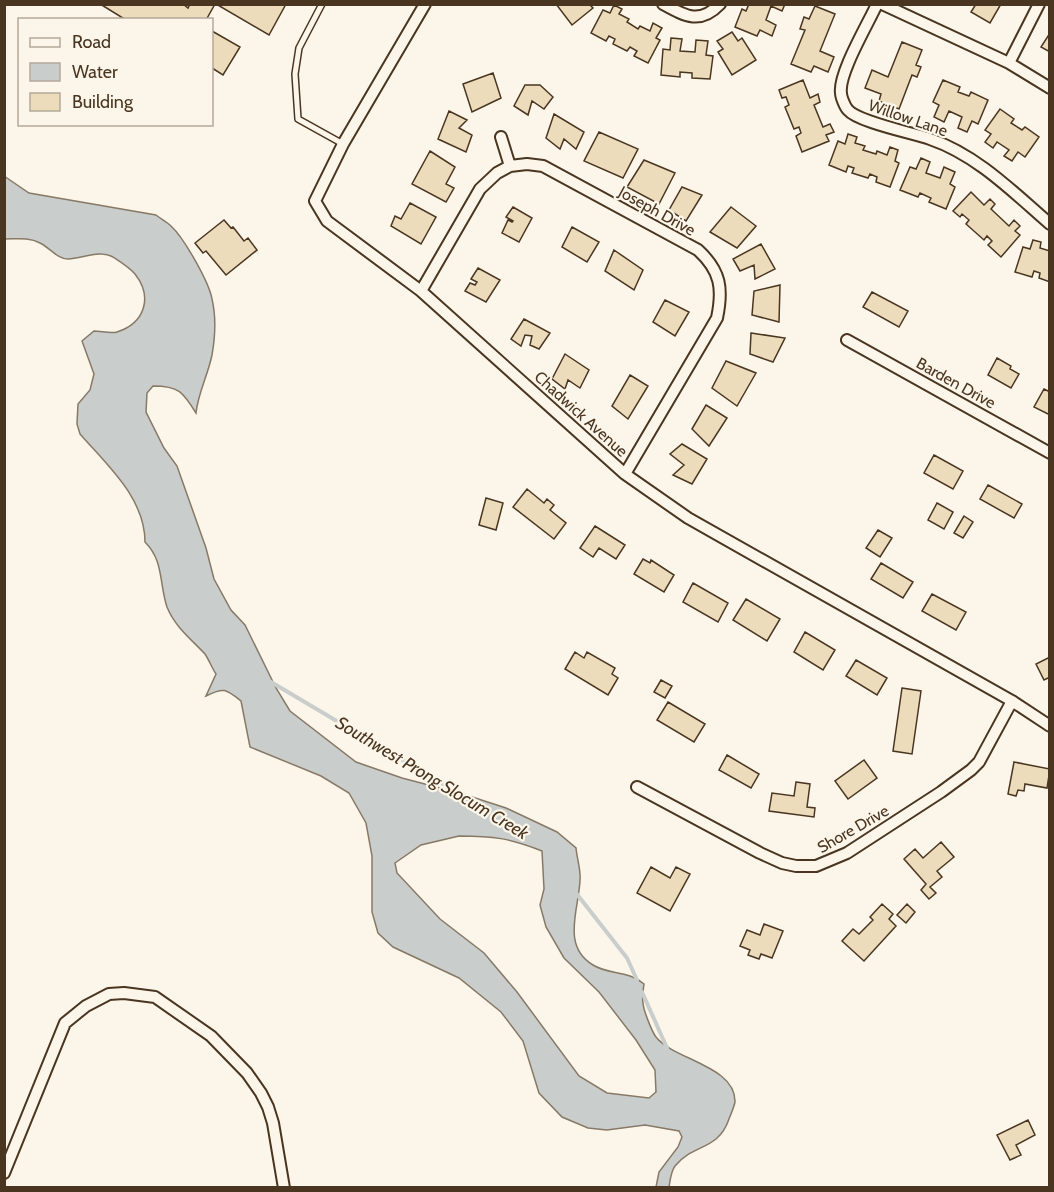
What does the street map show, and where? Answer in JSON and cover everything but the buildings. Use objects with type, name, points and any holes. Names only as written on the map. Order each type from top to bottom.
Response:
[{"type":"street","name":"Chadwick Avenue","points":[[425,4],[343,144],[315,201],[327,221],[421,291],[625,474],[688,518],[1011,701],[1050,726]]},
{"type":"street","points":[[663,4],[683,15],[702,17],[711,14],[720,4]]},
{"type":"street","name":"Willow Lane","points":[[877,4],[842,78],[841,94],[848,111],[861,118],[933,140],[967,156],[1050,224]]},
{"type":"street","points":[[882,4],[1009,63],[1050,88]]},
{"type":"street","points":[[1009,63],[1039,4]]},
{"type":"street","points":[[421,291],[480,189],[497,173],[510,166],[501,137]]},
{"type":"street","name":"Joseph Drive","points":[[510,166],[543,165],[698,250],[712,263],[719,283],[720,303],[717,318],[625,474]]},
{"type":"street","name":"Barden Drive","points":[[847,340],[1050,453]]},
{"type":"street","name":"Shore Drive","points":[[637,787],[782,863],[804,867],[816,866],[847,853],[931,799],[971,770],[979,762],[1011,701]]},
{"type":"street","points":[[4,1173],[65,1023],[86,1006],[109,994],[124,993],[155,997],[211,1036],[247,1073],[261,1093],[273,1123],[284,1188]]},
{"type":"lane","points":[[322,4],[299,48],[295,74],[298,119],[343,144]]},
{"type":"water","points":[[4,176],[29,193],[156,215],[171,226],[182,240],[210,291],[215,327],[212,355],[196,413],[184,395],[175,389],[153,386],[147,393],[146,412],[164,448],[177,466],[206,548],[214,579],[231,610],[245,625],[290,711],[356,762],[402,778],[506,808],[557,832],[576,848],[580,876],[574,926],[577,948],[593,965],[632,977],[644,984],[643,1006],[656,1037],[676,1052],[715,1072],[726,1080],[733,1090],[735,1102],[732,1113],[719,1137],[690,1153],[675,1166],[669,1187],[656,1187],[659,1172],[678,1147],[682,1137],[679,1131],[645,1125],[607,1130],[588,1128],[562,1117],[539,1093],[523,1041],[501,1012],[459,978],[393,947],[378,933],[372,912],[372,856],[366,823],[349,793],[321,776],[250,747],[241,701],[221,690],[206,696],[216,674],[205,654],[170,614],[158,565],[145,542],[139,511],[123,483],[80,434],[77,424],[78,404],[90,390],[94,374],[82,341],[94,331],[115,333],[134,322],[140,316],[145,300],[141,283],[130,269],[108,255],[96,254],[68,259],[57,255],[36,241],[5,239]],"holes":[[[459,836],[492,837],[542,851],[544,889],[540,905],[546,927],[564,958],[599,992],[636,1040],[655,1070],[656,1092],[649,1098],[607,1093],[579,1076],[517,992],[484,953],[440,919],[397,873],[395,863],[421,845]]]},
{"type":"waterway","name":"Southwest Prong Slocum Creek","points":[[271,682],[458,793]]},
{"type":"waterway","name":"Southwest Prong Slocum Creek","points":[[576,893],[627,958],[637,980]]},
{"type":"waterway","name":"Southwest Prong Slocum Creek","points":[[642,992],[667,1048]]}]
